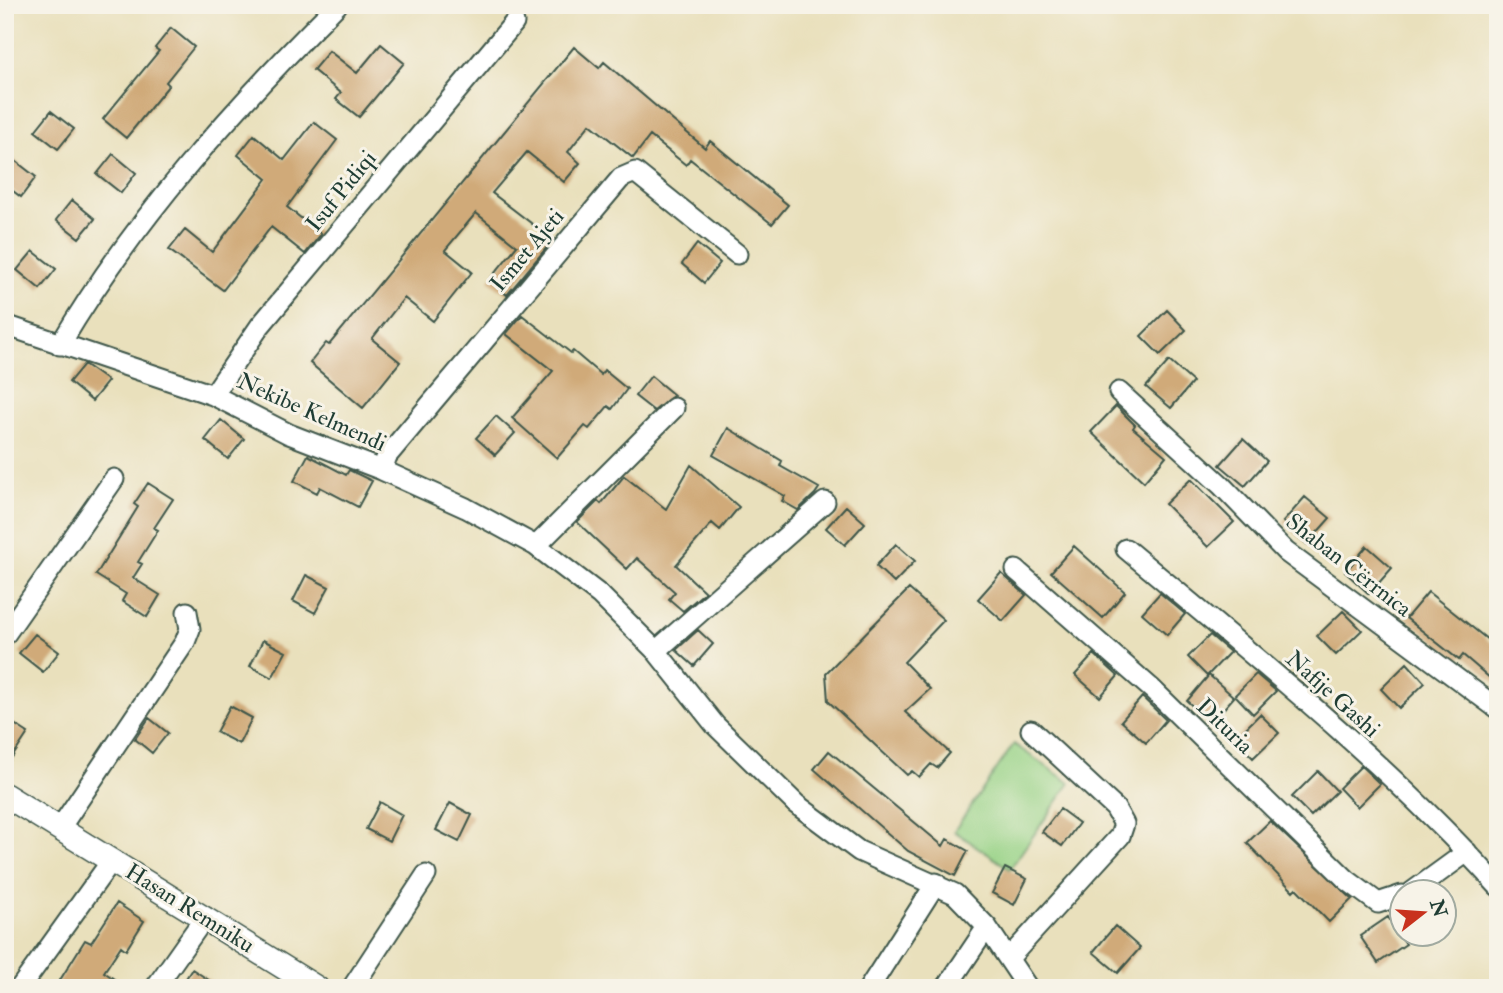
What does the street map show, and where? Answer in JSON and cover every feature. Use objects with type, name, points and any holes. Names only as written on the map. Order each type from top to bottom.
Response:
[{"type":"street","points":[[60,345],[104,275],[205,146],[248,94],[337,5]]},
{"type":"street","name":"Isuf Pidiqi","points":[[213,395],[260,326],[514,23]]},
{"type":"street","name":"Ismet Ajeti","points":[[382,470],[387,456],[621,177],[635,172],[652,183],[737,254]]},
{"type":"street","name":"Nekibe Kelmendi","points":[[5,325],[213,395],[289,434],[382,470],[536,546],[600,595],[656,652],[715,726],[796,804],[859,850],[955,894],[987,927],[1028,988]]},
{"type":"street","name":"Shaban Cërrnica","points":[[1119,392],[1221,485],[1286,552],[1498,709]]},
{"type":"street","points":[[536,546],[674,408]]},
{"type":"street","points":[[5,635],[114,480]]},
{"type":"street","points":[[656,652],[825,502]]},
{"type":"street","name":"Nafije Gashi","points":[[1126,550],[1315,708],[1467,852],[1498,886]]},
{"type":"street","name":"Dituria","points":[[1016,570],[1152,689],[1347,880],[1378,903],[1388,900]]},
{"type":"street","points":[[60,828],[185,642],[190,629],[187,612]]},
{"type":"street","points":[[1009,958],[1120,836],[1124,824],[1115,808],[1031,730]]},
{"type":"street","name":"Hasan Remniku","points":[[5,795],[205,917],[306,985]]},
{"type":"street","points":[[1430,878],[1467,852]]},
{"type":"street","name":"Hasan Remniku","points":[[20,988],[112,860]]},
{"type":"street","points":[[352,988],[426,875]]},
{"type":"street","points":[[869,988],[936,883]]},
{"type":"street","points":[[155,988],[205,917]]},
{"type":"street","points":[[946,988],[987,927]]},
{"type":"green space","points":[[1014,744],[1070,783],[1010,869],[954,831]]},
{"type":"building","points":[[171,28],[194,47],[166,82],[169,85],[126,138],[103,119],[159,51],[155,48]]},
{"type":"building","points":[[381,44],[404,63],[359,117],[336,99],[341,93],[313,70],[329,51],[357,73]]},
{"type":"building","points":[[574,47],[599,68],[604,62],[705,148],[710,141],[788,205],[772,224],[690,159],[686,165],[650,136],[633,158],[590,124],[568,152],[580,163],[564,182],[527,152],[492,193],[553,240],[507,295],[489,280],[517,246],[476,213],[445,250],[472,272],[433,321],[404,298],[372,339],[400,362],[363,408],[310,363],[326,343],[329,345]]},
{"type":"building","points":[[51,111],[74,129],[58,149],[35,131]]},
{"type":"building","points":[[314,122],[337,140],[287,207],[321,234],[305,254],[271,227],[223,290],[169,250],[185,230],[212,252],[267,179],[238,155],[254,135],[284,160]]},
{"type":"building","points":[[113,154],[136,173],[121,193],[97,174]]},
{"type":"building","points":[[13,159],[36,177],[21,197],[5,185],[5,169]]},
{"type":"building","points":[[72,200],[95,219],[79,238],[56,220]]},
{"type":"building","points":[[697,244],[720,263],[704,283],[682,264]]},
{"type":"building","points":[[33,251],[56,269],[40,289],[17,270]]},
{"type":"building","points":[[1167,310],[1186,330],[1160,355],[1141,336]]},
{"type":"building","points":[[522,315],[571,353],[573,351],[601,375],[604,370],[627,389],[612,409],[608,406],[589,429],[585,426],[557,458],[512,418],[553,371],[506,334]]},
{"type":"building","points":[[1169,361],[1193,382],[1171,408],[1146,387]]},
{"type":"building","points":[[84,364],[108,381],[92,401],[69,382]]},
{"type":"building","points":[[651,376],[674,395],[654,411],[635,396]]},
{"type":"building","points":[[1116,406],[1135,425],[1133,428],[1166,456],[1144,482],[1091,432]]},
{"type":"building","points":[[496,416],[515,433],[495,455],[476,438]]},
{"type":"building","points":[[221,420],[244,439],[228,459],[205,440]]},
{"type":"building","points":[[728,428],[782,461],[780,466],[819,488],[815,494],[798,510],[782,501],[785,496],[713,455]]},
{"type":"building","points":[[1243,439],[1267,461],[1245,486],[1220,465]]},
{"type":"building","points":[[308,455],[346,475],[349,470],[372,481],[358,507],[320,487],[317,493],[294,481]]},
{"type":"building","points":[[691,465],[739,507],[720,530],[712,523],[676,565],[705,592],[683,611],[669,599],[675,592],[637,558],[627,569],[577,522],[598,501],[601,504],[624,476],[666,509]]},
{"type":"building","points":[[1191,479],[1234,522],[1208,547],[1165,504]]},
{"type":"building","points":[[148,483],[173,499],[154,528],[158,530],[138,562],[142,564],[133,578],[160,595],[147,617],[122,601],[126,594],[96,575],[138,507],[134,504]]},
{"type":"building","points":[[1305,497],[1330,518],[1307,544],[1283,522]]},
{"type":"building","points":[[846,506],[865,523],[845,545],[826,528]]},
{"type":"building","points":[[896,544],[915,561],[894,583],[876,566]]},
{"type":"building","points":[[1074,546],[1125,592],[1103,618],[1051,572]]},
{"type":"building","points":[[1367,546],[1392,568],[1369,594],[1345,572]]},
{"type":"building","points":[[1001,573],[1026,595],[1003,621],[978,599]]},
{"type":"building","points":[[306,575],[329,587],[315,613],[293,601]]},
{"type":"building","points":[[909,589],[944,620],[904,662],[930,689],[905,712],[950,753],[937,768],[931,764],[919,777],[912,771],[907,775],[828,701],[826,673]]},
{"type":"building","points":[[1428,592],[1498,648],[1498,685],[1463,655],[1459,660],[1406,618]]},
{"type":"building","points":[[1160,593],[1185,614],[1167,635],[1142,613]]},
{"type":"building","points":[[1343,611],[1362,630],[1336,655],[1317,636]]},
{"type":"building","points":[[698,630],[713,644],[694,666],[676,650]]},
{"type":"building","points":[[35,634],[59,652],[43,672],[19,653]]},
{"type":"building","points":[[1210,635],[1230,652],[1207,676],[1188,657]]},
{"type":"building","points":[[263,640],[286,652],[272,678],[250,666]]},
{"type":"building","points":[[1094,654],[1118,676],[1100,697],[1075,675]]},
{"type":"building","points":[[1407,663],[1425,683],[1399,708],[1381,689]]},
{"type":"building","points":[[1256,674],[1276,691],[1253,714],[1235,695]]},
{"type":"building","points":[[1209,675],[1234,697],[1211,723],[1187,701]]},
{"type":"building","points":[[1142,697],[1166,720],[1146,743],[1121,721]]},
{"type":"building","points":[[230,706],[252,718],[239,744],[216,732]]},
{"type":"building","points":[[1260,714],[1279,733],[1253,758],[1235,739]]},
{"type":"building","points":[[5,718],[28,733],[5,768]]},
{"type":"building","points":[[149,718],[168,733],[152,753],[135,739]]},
{"type":"building","points":[[829,751],[943,846],[947,839],[968,851],[955,876],[908,851],[814,769]]},
{"type":"building","points":[[1361,766],[1380,784],[1357,807],[1339,788]]},
{"type":"building","points":[[1318,771],[1337,791],[1311,816],[1292,797]]},
{"type":"building","points":[[380,802],[402,815],[389,841],[366,829]]},
{"type":"building","points":[[450,803],[472,815],[459,842],[436,830]]},
{"type":"building","points":[[1060,809],[1079,823],[1062,846],[1042,832]]},
{"type":"building","points":[[1270,821],[1352,899],[1329,922],[1296,888],[1293,891],[1247,843]]},
{"type":"building","points":[[1005,868],[1027,879],[1014,905],[992,893]]},
{"type":"building","points":[[117,903],[144,921],[126,950],[121,946],[104,972],[127,988],[55,988],[85,940],[91,943]]},
{"type":"building","points":[[1388,917],[1388,948],[1400,948],[1378,963],[1360,936]]},
{"type":"building","points":[[1115,926],[1140,948],[1118,973],[1093,952]]},
{"type":"building","points":[[192,969],[221,988],[180,988]]}]
